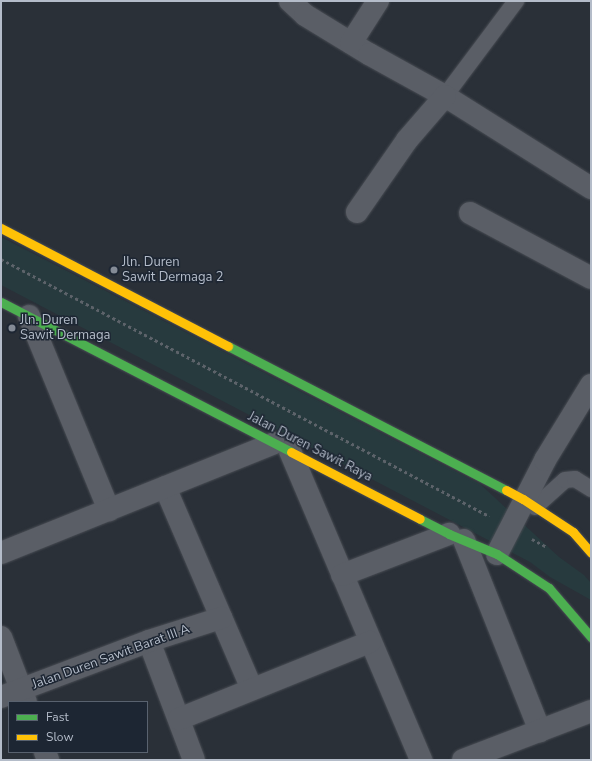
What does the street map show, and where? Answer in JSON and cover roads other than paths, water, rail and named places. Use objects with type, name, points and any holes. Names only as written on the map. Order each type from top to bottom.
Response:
[{"type":"street","points":[[290,1],[305,15],[445,96],[591,188]]},
{"type":"street","points":[[351,43],[378,1]]},
{"type":"street","points":[[357,212],[407,140],[445,96]]},
{"type":"street","points":[[470,213],[591,278]]},
{"type":"street","points":[[1,228],[529,503],[573,532],[591,553]]},
{"type":"street","points":[[10,309],[109,510]]},
{"type":"street","name":"Jalan Duren Sawit Raya","points":[[10,309],[456,537],[497,554],[549,588],[591,637]]},
{"type":"street","points":[[497,554],[510,527],[529,503],[591,385]]},
{"type":"street","points":[[1,553],[165,487],[282,447],[342,575],[421,760]]},
{"type":"street","points":[[165,487],[252,690]]},
{"type":"street","points":[[342,575],[456,537],[540,731]]},
{"type":"street","name":"Jalan Duren Sawit Barat III A","points":[[1,697],[24,696],[149,641],[221,618]]},
{"type":"street","points":[[1,637],[24,696]]},
{"type":"street","points":[[149,641],[194,760]]},
{"type":"street","points":[[179,720],[370,642]]},
{"type":"street","points":[[464,760],[591,711]]},
{"type":"lane","points":[[445,96],[516,1]]},
{"type":"lane","points":[[529,503],[565,480],[575,479],[591,489]]},
{"type":"place","name":"Jln. Duren Sawit Dermaga 2","points":[[114,270]]},
{"type":"place","name":"Jln. Duren Sawit Dermaga","points":[[12,328]]}]
